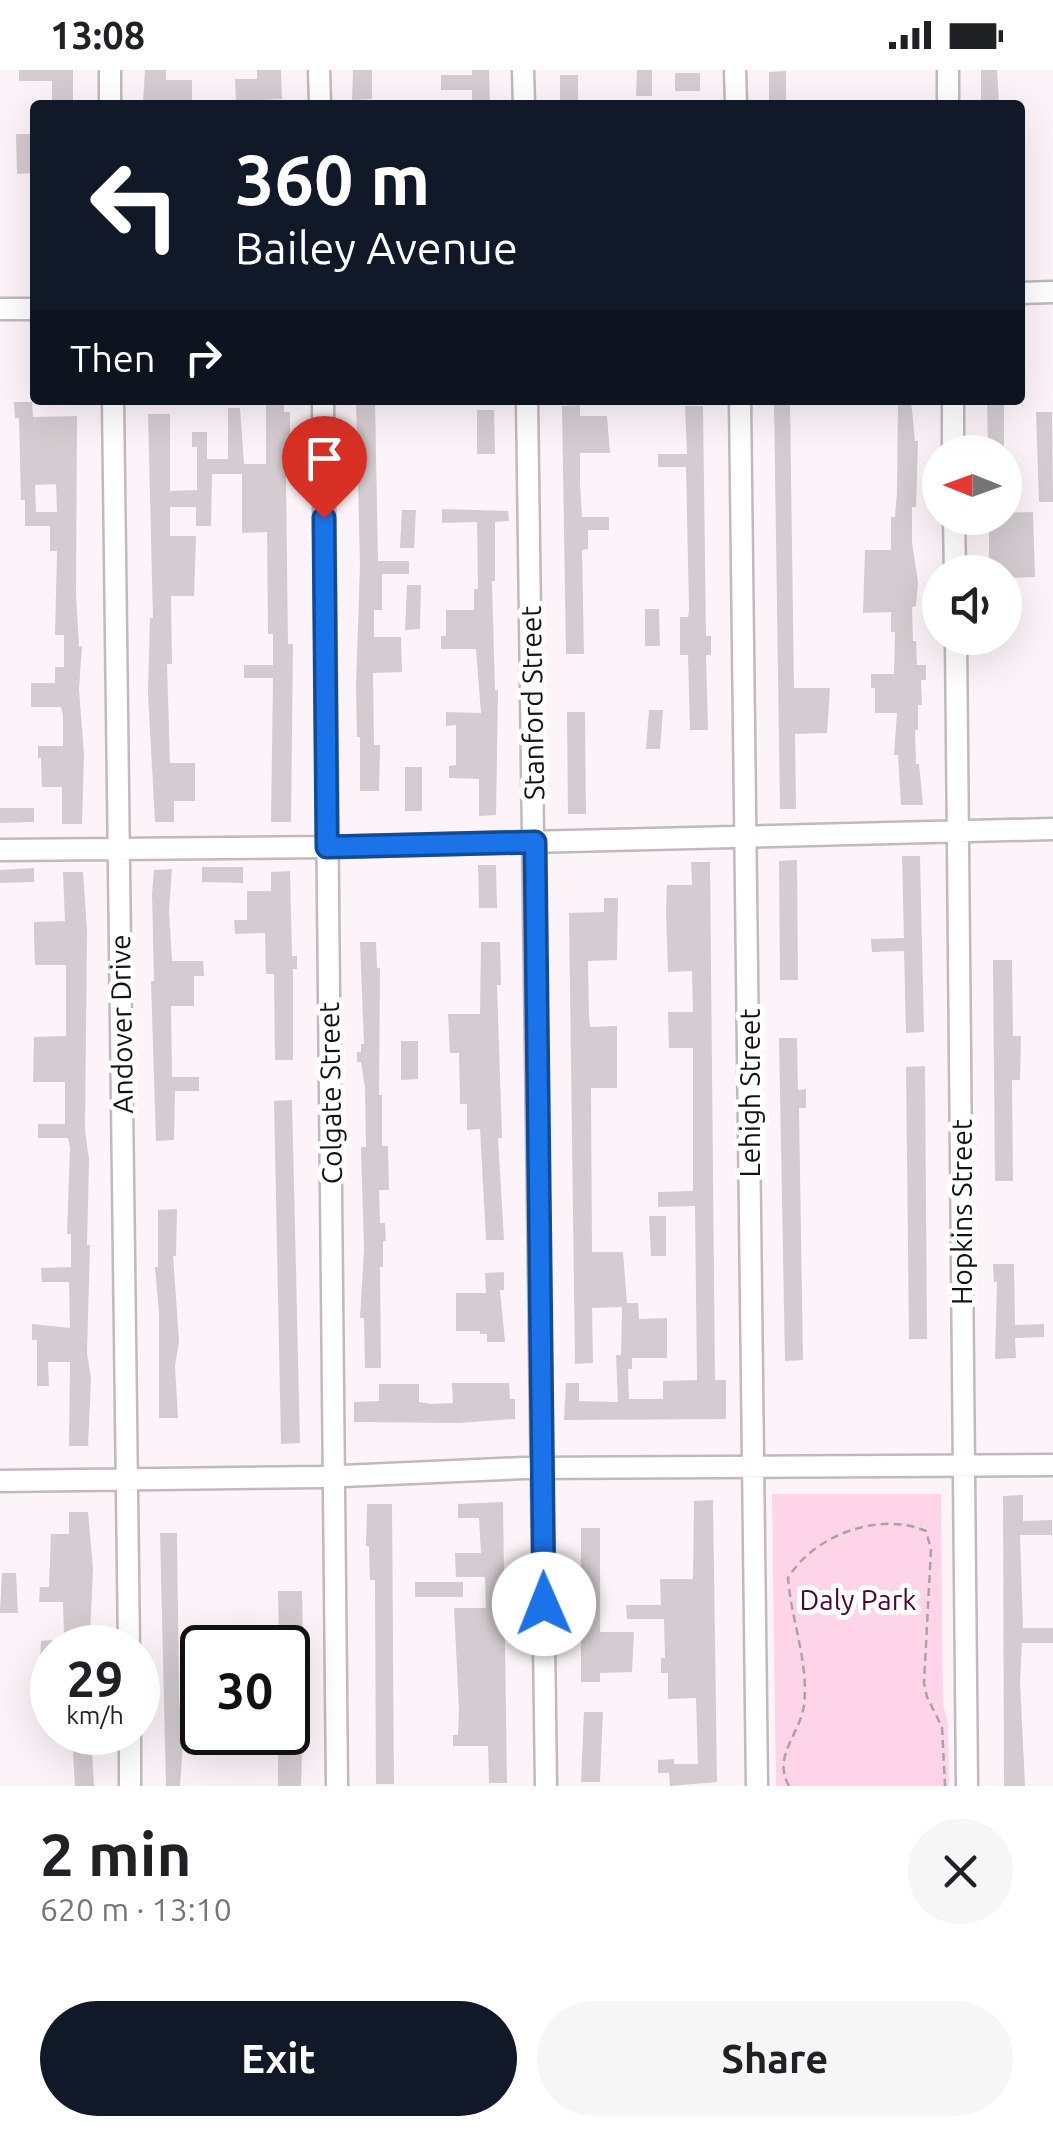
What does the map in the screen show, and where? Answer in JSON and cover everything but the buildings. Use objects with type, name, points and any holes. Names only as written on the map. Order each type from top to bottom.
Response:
[{"type":"street","points":[[110,70],[110,100]]},
{"type":"street","points":[[319,70],[320,100]]},
{"type":"street","points":[[523,70],[524,100]]},
{"type":"street","points":[[736,70],[736,100]]},
{"type":"street","points":[[948,70],[948,100]]},
{"type":"street","points":[[1025,293],[1053,292]]},
{"type":"street","points":[[0,310],[30,309]]},
{"type":"street","name":"Andover Drive","points":[[113,405],[128,1625]]},
{"type":"street","name":"Colgate Street","points":[[323,405],[337,1786]]},
{"type":"street","name":"Stanford Street","points":[[527,405],[546,1786]]},
{"type":"street","name":"Lehigh Street","points":[[740,405],[756,1786]]},
{"type":"street","points":[[952,405],[953,435]]},
{"type":"street","name":"Hopkins Street","points":[[956,655],[967,1786]]},
{"type":"street","points":[[0,850],[327,847],[1053,829]]},
{"type":"street","points":[[0,1481],[543,1468],[1053,1464]]},
{"type":"street","points":[[130,1755],[130,1786]]},
{"type":"path","points":[[789,1786],[782,1774],[782,1758],[804,1707],[804,1686],[788,1578],[816,1546],[861,1529],[908,1524],[926,1532],[931,1549],[924,1683],[942,1727],[945,1786]]},
{"type":"green space","name":"Daly Park","points":[[772,1494],[941,1494],[943,1704],[948,1724],[949,1786],[776,1786]]},
{"type":"route","points":[[324,518],[327,847],[535,842],[544,1604]]}]
